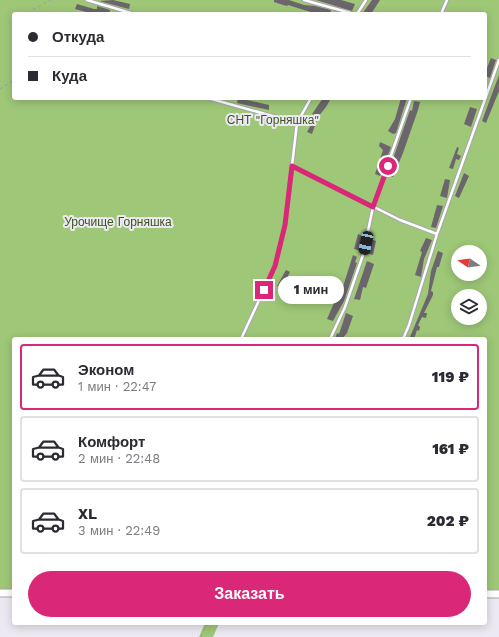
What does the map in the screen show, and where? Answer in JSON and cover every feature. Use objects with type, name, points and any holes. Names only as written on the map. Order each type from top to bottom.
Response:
[{"type":"street","points":[[0,593],[12,593]]},
{"type":"street","points":[[487,594],[499,594]]},
{"type":"lane","points":[[87,0],[127,12]]},
{"type":"lane","points":[[304,0],[347,12]]},
{"type":"lane","points":[[358,12],[366,0]]},
{"type":"lane","points":[[442,12],[446,0]]},
{"type":"lane","points":[[487,94],[499,60]]},
{"type":"lane","points":[[215,100],[297,123]]},
{"type":"lane","points":[[242,337],[275,266],[285,225],[297,123],[310,100]]},
{"type":"lane","points":[[331,337],[345,307],[363,256],[373,207],[410,100]]},
{"type":"lane","points":[[404,337],[410,325],[437,234],[485,100]]},
{"type":"lane","points":[[292,166],[400,220],[437,234]]},
{"type":"path","points":[[30,12],[51,0]]},
{"type":"path","points":[[0,89],[12,81]]},
{"type":"path","points":[[201,637],[206,625]]},
{"type":"green space","points":[[0,0],[499,0],[499,593],[487,593],[487,337],[12,337],[12,593],[0,593]]},
{"type":"green space","points":[[204,625],[218,625],[213,637],[199,637]]},
{"type":"building","points":[[113,0],[130,4],[129,9],[99,1]]},
{"type":"building","points":[[274,0],[289,0],[304,5],[331,10],[330,12],[311,12],[274,2]]},
{"type":"building","points":[[316,0],[341,0],[355,4],[352,11]]},
{"type":"building","points":[[372,0],[380,0],[372,12],[363,12]]},
{"type":"building","points":[[77,4],[94,9],[97,9],[97,6],[110,10],[110,12],[86,12],[75,9]]},
{"type":"building","points":[[491,58],[496,60],[490,78],[487,77],[487,68]]},
{"type":"building","points":[[499,75],[499,91],[486,123],[482,121]]},
{"type":"building","points":[[238,100],[247,100],[269,105],[269,110],[237,103]]},
{"type":"building","points":[[322,100],[330,100],[318,117],[312,134],[307,132],[316,116],[312,114]]},
{"type":"building","points":[[400,100],[406,100],[396,133],[393,134],[388,131],[395,119]]},
{"type":"building","points":[[414,101],[420,102],[403,153],[393,177],[387,176],[410,110],[412,111]]},
{"type":"building","points":[[470,107],[477,109],[471,127],[464,124]]},
{"type":"building","points":[[380,142],[391,147],[380,176],[375,174],[383,150],[379,146]]},
{"type":"building","points":[[457,147],[459,148],[457,154],[461,156],[459,160],[456,159],[453,169],[449,168]]},
{"type":"building","points":[[464,173],[469,176],[459,198],[455,196]]},
{"type":"building","points":[[445,179],[450,180],[447,198],[440,196]]},
{"type":"building","points":[[437,205],[443,206],[436,228],[431,227]]},
{"type":"building","points":[[358,234],[364,237],[361,251],[354,249]]},
{"type":"building","points":[[426,238],[432,240],[424,259],[421,277],[415,275],[422,252],[420,251]]},
{"type":"building","points":[[371,239],[376,241],[373,255],[366,253]]},
{"type":"building","points":[[438,251],[443,253],[439,267],[437,267],[431,291],[433,292],[433,295],[424,313],[427,313],[426,318],[422,317],[418,325],[420,327],[419,331],[417,330],[415,337],[410,337],[428,294],[431,271]]},
{"type":"building","points":[[353,255],[357,257],[355,262],[357,263],[344,301],[333,321],[327,319],[334,303],[340,296]]},
{"type":"building","points":[[367,261],[374,264],[366,288],[363,287],[360,300],[354,299]]},
{"type":"building","points":[[286,270],[290,272],[282,288],[277,286]]},
{"type":"building","points":[[346,313],[353,316],[347,333],[344,337],[336,337],[337,333],[339,334]]},
{"type":"route","points":[[264,290],[275,266],[285,225],[292,166],[373,207],[388,166]]},
{"type":"park label","name":"СНТ \"Горняшка\"","points":[[273,120]]},
{"type":"park label","name":"Урочище Горняшка","points":[[118,222]]}]
